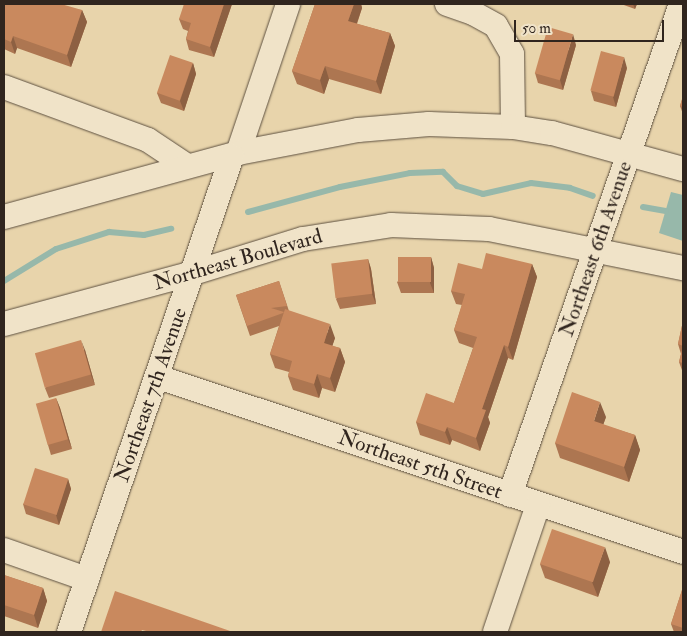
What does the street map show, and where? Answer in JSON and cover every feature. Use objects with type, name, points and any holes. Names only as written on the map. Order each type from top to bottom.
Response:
[{"type":"street","name":"Northeast 7th Avenue","points":[[69,632],[288,4]]},
{"type":"street","points":[[447,4],[473,12],[496,26],[512,54],[512,127]]},
{"type":"street","name":"Northeast 6th Avenue","points":[[510,495],[681,4]]},
{"type":"street","points":[[4,88],[148,140],[187,166]]},
{"type":"street","points":[[4,217],[187,166],[235,155],[358,130],[429,124],[512,127],[552,133],[628,156],[683,169]]},
{"type":"street","name":"Northeast Boulevard","points":[[4,324],[193,273],[303,239],[391,225],[489,230],[683,268]]},
{"type":"street","name":"Northeast 5th Street","points":[[158,377],[683,552]]},
{"type":"street","points":[[496,632],[538,505]]},
{"type":"street","points":[[4,550],[87,580]]},
{"type":"shaded area","points":[[671,192],[683,195],[683,241],[659,233]]},
{"type":"building","points":[[4,4],[61,4],[82,10],[67,55],[13,36],[11,42],[4,39]]},
{"type":"building","points":[[184,4],[224,4],[210,47],[186,39],[191,23],[179,19]]},
{"type":"building","points":[[315,4],[354,4],[348,21],[390,33],[376,81],[325,66],[320,80],[292,71]]},
{"type":"building","points":[[548,27],[573,34],[560,80],[535,73]]},
{"type":"building","points":[[601,51],[624,57],[614,97],[590,91]]},
{"type":"building","points":[[170,55],[193,63],[180,101],[157,93]]},
{"type":"building","points":[[683,96],[683,107],[680,106]]},
{"type":"building","points":[[486,253],[532,264],[508,347],[504,345],[482,409],[486,410],[476,438],[447,427],[445,432],[416,422],[426,393],[454,403],[477,337],[454,330],[465,294],[451,291],[458,263],[482,269]]},
{"type":"building","points":[[398,257],[431,257],[431,282],[398,282]]},
{"type":"building","points":[[368,259],[372,294],[336,298],[331,264]]},
{"type":"building","points":[[279,281],[287,306],[271,308],[284,312],[247,326],[236,295]]},
{"type":"building","points":[[285,309],[330,324],[324,343],[340,348],[330,378],[317,374],[314,384],[288,376],[292,361],[270,354]]},
{"type":"building","points":[[683,321],[683,346],[678,344]]},
{"type":"building","points":[[81,340],[91,375],[45,388],[35,353]]},
{"type":"building","points":[[683,346],[683,363],[679,362]]},
{"type":"building","points":[[572,392],[600,402],[594,421],[635,435],[624,467],[555,443]]},
{"type":"building","points":[[56,398],[68,439],[48,445],[36,404]]},
{"type":"building","points":[[35,468],[68,479],[57,515],[23,504]]},
{"type":"building","points":[[552,529],[605,547],[593,582],[540,564]]},
{"type":"building","points":[[4,575],[43,588],[34,615],[4,605]]},
{"type":"building","points":[[683,587],[683,628],[671,624]]},
{"type":"building","points":[[115,591],[233,632],[150,632],[142,630],[141,632],[101,632]]},
{"type":"waterway","points":[[248,212],[340,187],[410,173],[443,172],[457,186],[483,194],[531,183],[570,188],[593,196]]},
{"type":"waterway","points":[[643,207],[666,211]]},
{"type":"waterway","points":[[4,281],[56,249],[109,232],[144,235],[171,229]]}]
